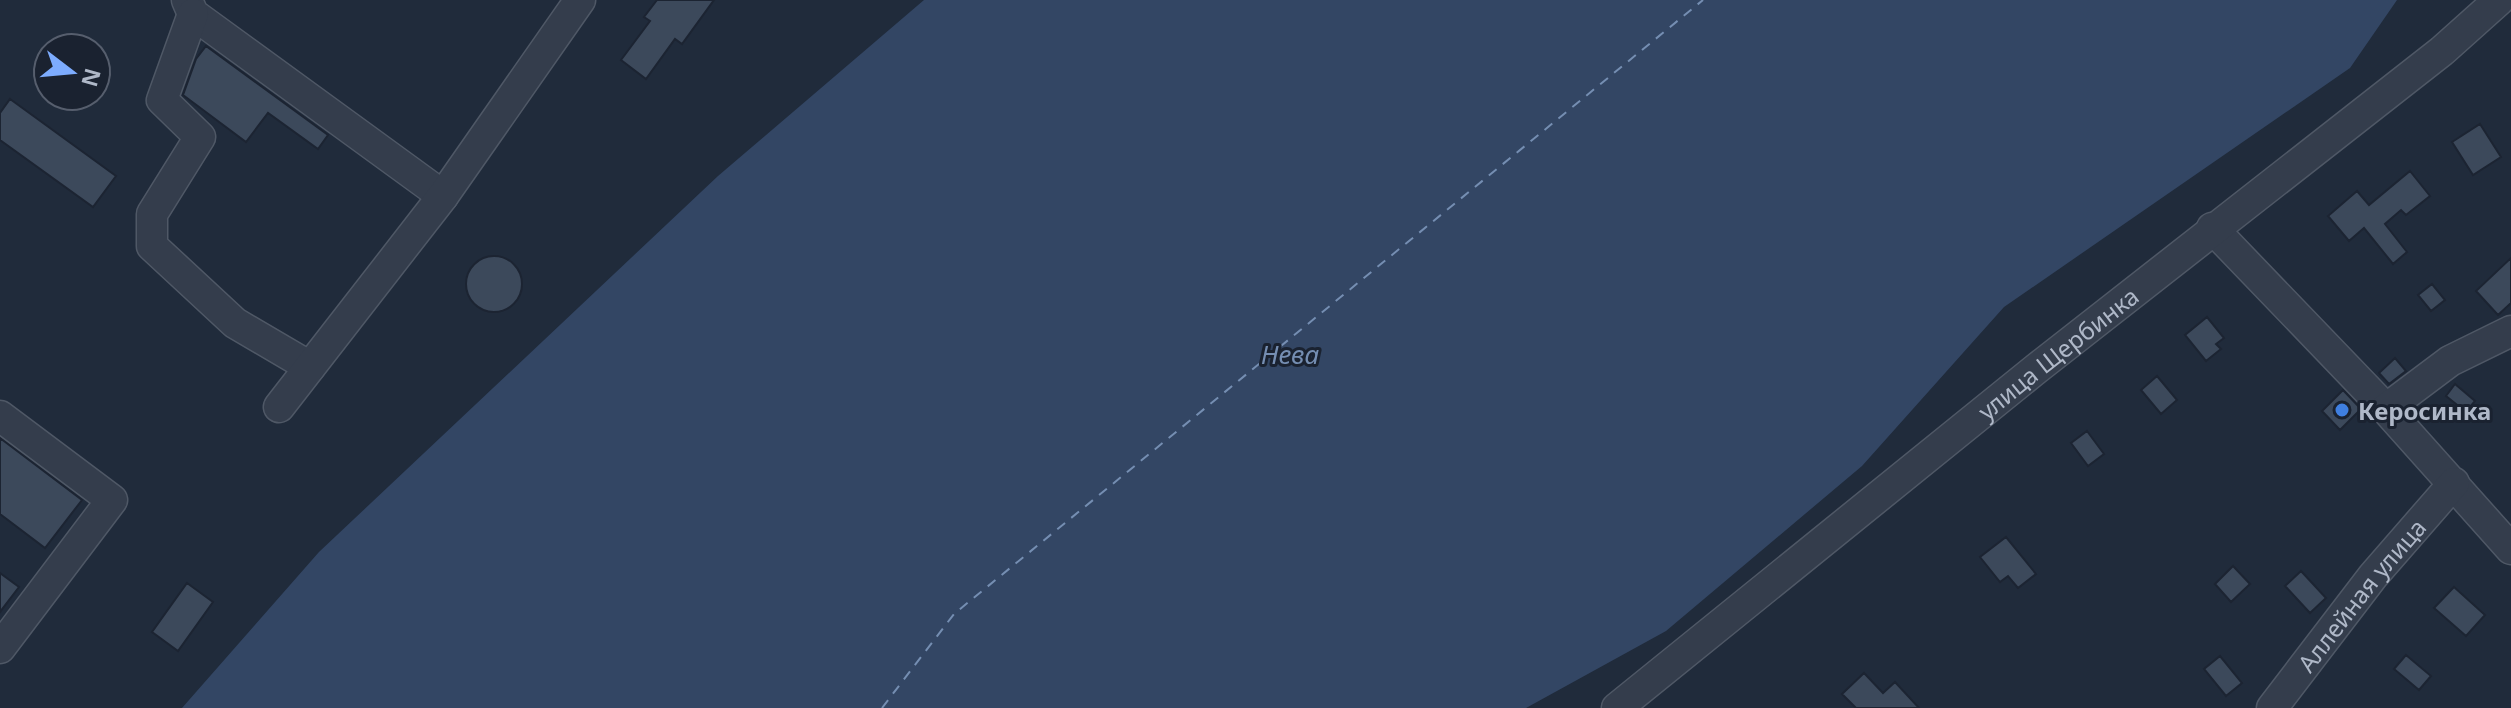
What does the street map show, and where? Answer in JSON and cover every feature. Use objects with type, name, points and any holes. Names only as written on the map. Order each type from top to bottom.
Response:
[{"type":"street","points":[[279,407],[443,196],[580,0]]},
{"type":"street","name":"улица Щербинка","points":[[1623,706],[2212,228],[2380,101],[2499,0]]},
{"type":"street","points":[[310,367],[235,323],[152,246],[152,214],[200,137],[162,100],[190,7],[443,196]]},
{"type":"street","points":[[2212,228],[2386,409],[2511,549]]},
{"type":"street","points":[[2386,409],[2450,361],[2511,331]]},
{"type":"street","points":[[0,416],[112,500],[0,648]]},
{"type":"street","name":"Аллейная улица","points":[[2272,708],[2373,576],[2454,483]]},
{"type":"water","name":"Нева","points":[[924,0],[2397,0],[2350,68],[2004,307],[1862,466],[1666,631],[1526,708],[182,708],[319,552],[718,176]]},
{"type":"building","points":[[657,0],[714,0],[682,44],[675,39],[646,79],[621,60],[650,21],[644,17]]},
{"type":"building","points":[[206,46],[328,135],[318,149],[268,113],[246,142],[183,95],[196,59]]},
{"type":"building","points":[[10,99],[116,176],[93,207],[0,140],[0,113]]},
{"type":"building","points":[[2480,124],[2501,157],[2473,175],[2452,142]]},
{"type":"building","points":[[2410,171],[2430,196],[2406,215],[2401,210],[2385,224],[2407,252],[2393,264],[2364,228],[2349,241],[2328,216],[2357,191],[2369,205]]},
{"type":"building","points":[[494,256],[514,264],[522,284],[514,304],[494,312],[474,304],[466,284],[474,264]]},
{"type":"building","points":[[2511,258],[2511,303],[2498,315],[2476,291]]},
{"type":"building","points":[[2432,284],[2445,300],[2431,311],[2418,295]]},
{"type":"building","points":[[2207,317],[2224,338],[2216,344],[2221,349],[2206,361],[2185,335]]},
{"type":"building","points":[[2395,358],[2406,371],[2389,384],[2379,373]]},
{"type":"building","points":[[2157,376],[2177,400],[2161,414],[2141,390]]},
{"type":"building","points":[[2455,384],[2475,401],[2466,412],[2446,396]]},
{"type":"building","name":"Керосинка","points":[[2343,390],[2361,409],[2340,430],[2322,411]]},
{"type":"building","points":[[2087,431],[2104,454],[2088,466],[2071,443]]},
{"type":"building","points":[[0,438],[82,500],[45,548],[0,514]]},
{"type":"building","points":[[2006,537],[2036,574],[2018,588],[2008,576],[2000,582],[1980,557]]},
{"type":"building","points":[[2233,566],[2250,584],[2231,602],[2215,584]]},
{"type":"building","points":[[2301,571],[2326,598],[2310,613],[2285,586]]},
{"type":"building","points":[[0,573],[19,587],[0,612]]},
{"type":"building","points":[[187,583],[213,602],[178,651],[152,632]]},
{"type":"building","points":[[2454,587],[2485,615],[2466,636],[2434,608]]},
{"type":"building","points":[[2406,655],[2431,676],[2419,690],[2394,669]]},
{"type":"building","points":[[2220,656],[2242,683],[2226,696],[2204,669]]},
{"type":"building","points":[[1864,673],[1883,693],[1895,682],[1919,708],[1856,708],[1842,694]]},
{"type":"ferry route","points":[[882,708],[954,614],[1703,0]]},
{"type":"place","name":"Керосинка","points":[[2342,410]]}]
